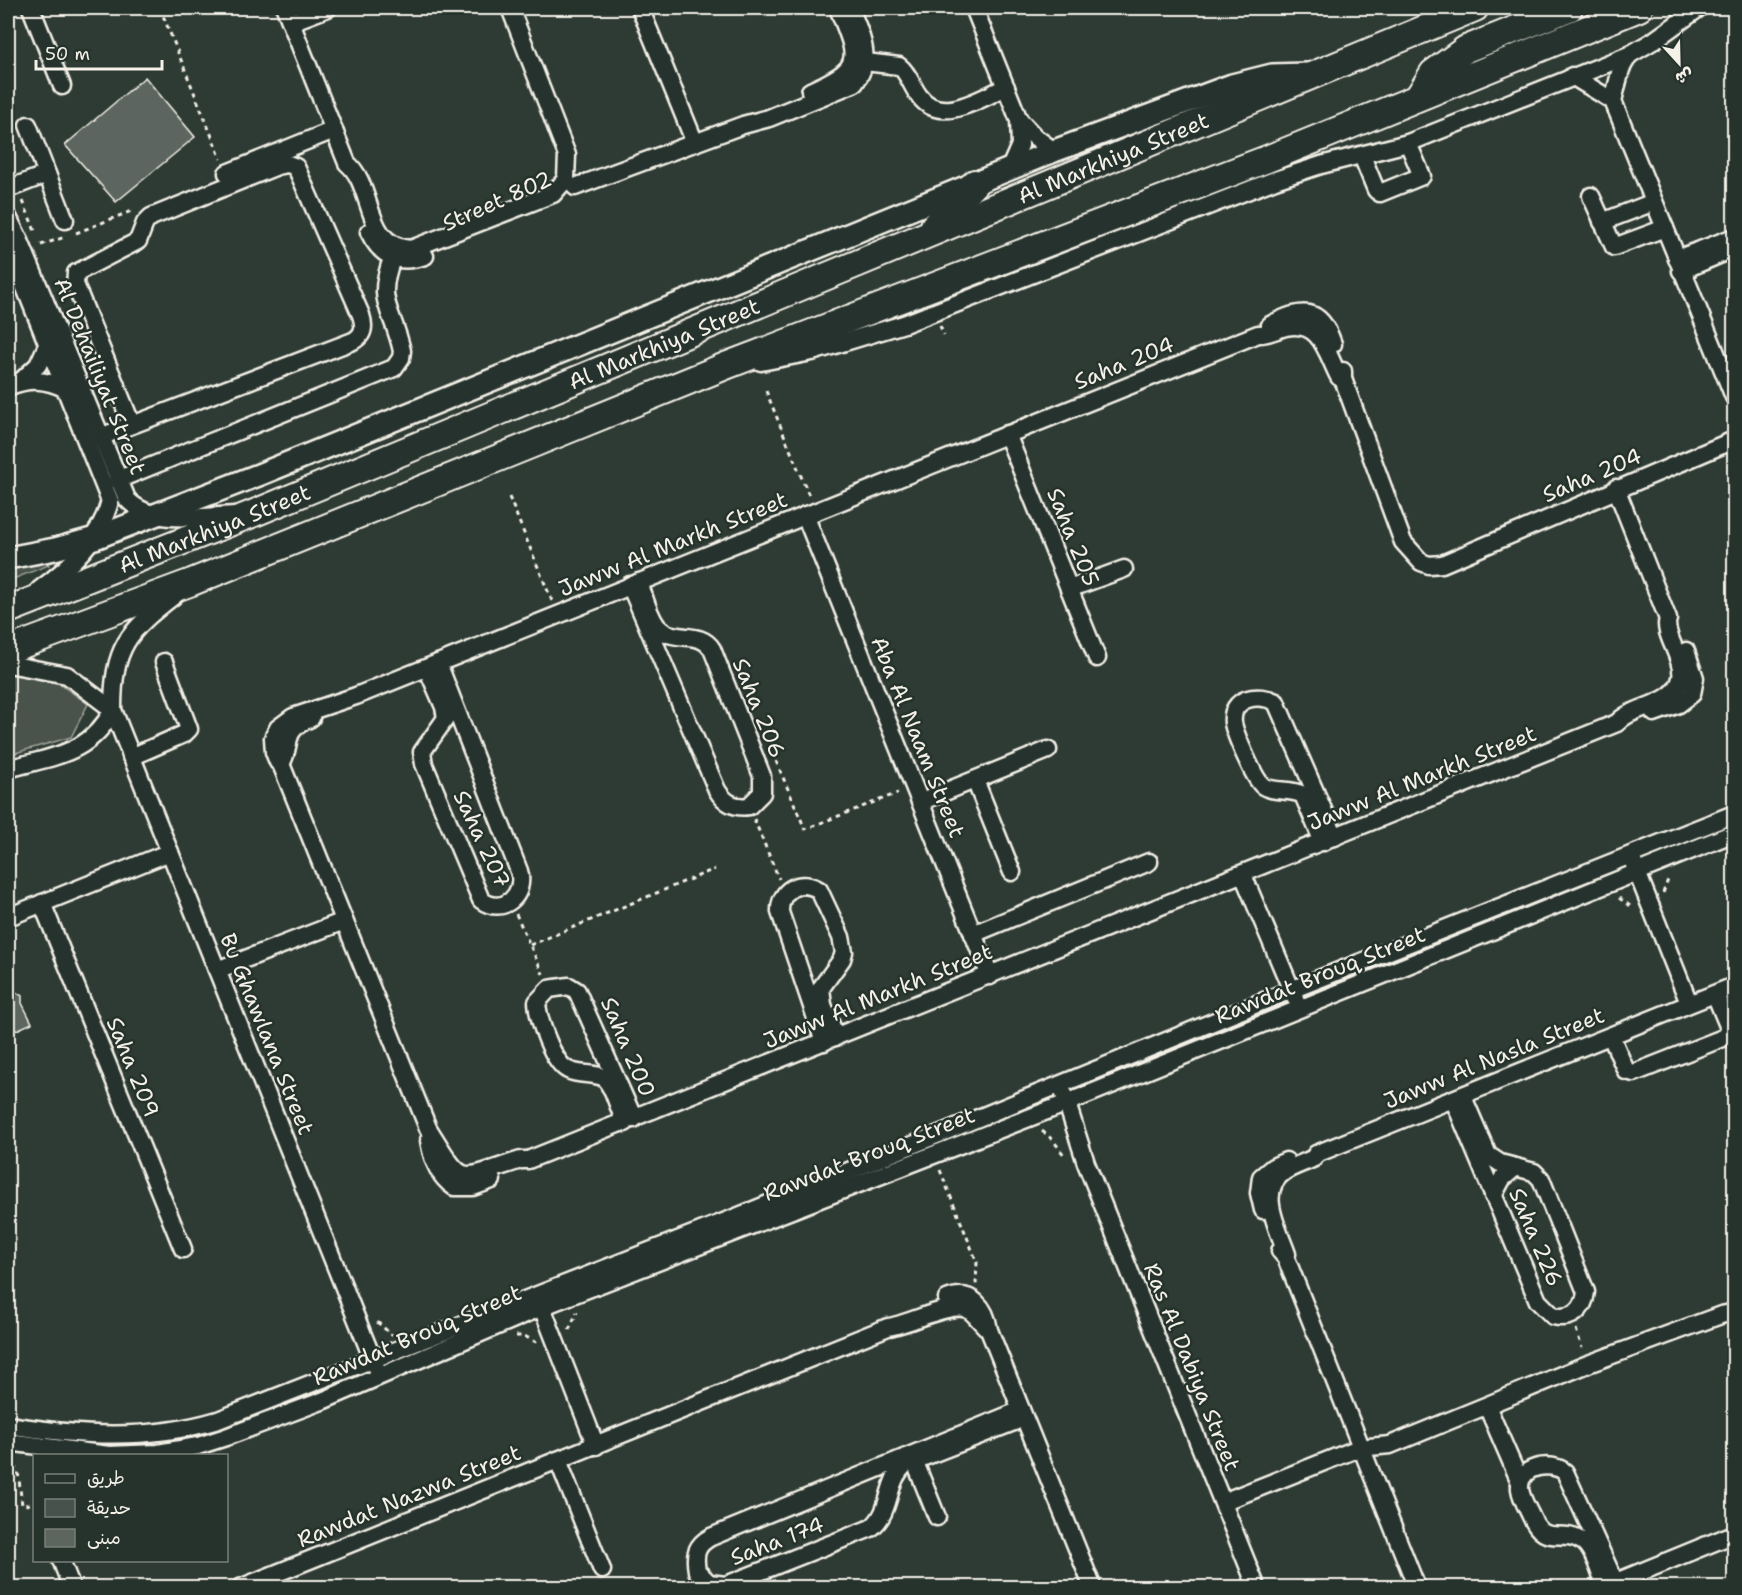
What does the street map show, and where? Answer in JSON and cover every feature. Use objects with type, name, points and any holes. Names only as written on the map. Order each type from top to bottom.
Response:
[{"type":"highway","name":"Al Markhiya Street","points":[[12,609],[252,514],[928,232],[1320,74],[1475,8]]},
{"type":"highway","points":[[1419,96],[1433,74],[1466,49],[1569,8]]},
{"type":"highway","name":"Al Markhiya Street","points":[[8,650],[192,582],[728,365],[1267,159],[1639,8]]},
{"type":"highway","points":[[928,232],[975,183]]},
{"type":"main road","name":"Al Markhiya Street","points":[[8,558],[55,549],[94,538],[261,474],[1011,168],[1232,85],[1272,75],[1320,74]]},
{"type":"street","points":[[31,8],[62,86]]},
{"type":"street","name":"Street 802","points":[[328,8],[291,12],[346,164],[346,176],[367,228],[382,253],[392,259],[412,260],[558,202],[575,187],[578,172],[575,153],[518,8]]},
{"type":"street","name":"Street 802","points":[[346,164],[354,173],[381,234],[389,243],[401,249],[422,247],[559,190],[568,172],[567,155],[510,8]]},
{"type":"street","points":[[640,8],[695,143]]},
{"type":"street","points":[[743,124],[758,112],[840,78],[847,72],[851,64],[852,47],[838,8]]},
{"type":"street","points":[[575,187],[847,88],[859,78],[865,62],[864,45],[850,8]]},
{"type":"street","points":[[974,8],[1019,120],[1020,145],[1011,168]]},
{"type":"street","name":"Al Markhiya Street","points":[[728,365],[812,352],[904,324],[1275,180],[1321,165],[1408,143],[1629,55],[1699,8]]},
{"type":"street","points":[[1629,55],[1619,77],[1613,101],[1733,391]]},
{"type":"street","points":[[865,62],[894,64],[903,69],[920,98],[933,108],[941,110],[965,105],[1006,87]]},
{"type":"street","points":[[1572,76],[1613,101]]},
{"type":"street","points":[[1019,120],[1035,137],[1054,151]]},
{"type":"street","points":[[28,125],[65,220]]},
{"type":"street","points":[[227,173],[334,130]]},
{"type":"street","points":[[1362,156],[1376,190],[1380,193],[1422,176],[1408,143]]},
{"type":"street","points":[[100,437],[132,425],[353,341],[363,331],[362,315],[296,167],[288,164],[277,166],[151,217],[145,223],[138,241],[76,273],[75,284],[132,425]]},
{"type":"street","points":[[12,187],[47,174]]},
{"type":"street","points":[[1591,196],[1614,247],[1665,228]]},
{"type":"street","points":[[1602,222],[1654,202]]},
{"type":"street","name":"Al Dehailiyat Street","points":[[8,217],[62,338],[117,480],[134,506],[153,514],[182,517],[252,514]]},
{"type":"street","points":[[1679,265],[1734,237]]},
{"type":"street","name":"Al Dehailiyat Street","points":[[8,245],[110,501],[94,538],[60,575],[12,609]]},
{"type":"street","points":[[1679,265],[1734,249]]},
{"type":"street","points":[[117,480],[394,368],[401,358],[402,351],[383,294],[384,279],[392,259]]},
{"type":"street","name":"Saha 204","points":[[1007,434],[1258,334],[1292,326],[1311,329],[1320,336],[1339,377],[1343,379],[1408,550],[1415,558],[1429,565],[1457,559],[1468,552],[1734,440]]},
{"type":"street","points":[[14,385],[38,365],[48,343]]},
{"type":"street","points":[[14,385],[44,381],[66,389]]},
{"type":"street","name":"Jaww Al Markh Street","points":[[1007,434],[356,696],[350,702],[297,726],[287,740],[281,764],[428,1128],[451,1165],[464,1175],[481,1175],[521,1160],[528,1160],[629,1121],[1617,723],[1668,697],[1680,683],[1680,662],[1666,626],[1668,619],[1616,489]]},
{"type":"street","name":"Saha 205","points":[[1007,434],[1096,657]]},
{"type":"street","name":"Aba Al Naam Street","points":[[810,513],[917,794],[990,976]]},
{"type":"street","points":[[1069,590],[1124,569]]},
{"type":"street","name":"Bu Ghawlana Street","points":[[192,582],[135,629],[118,655],[113,681],[113,710],[380,1376]]},
{"type":"street","points":[[634,584],[664,666],[721,797],[732,806],[749,806]]},
{"type":"street","name":"Saha 206","points":[[634,584],[657,626],[668,634],[702,640],[712,649],[763,784],[762,793],[749,806]]},
{"type":"street","points":[[664,666],[670,649],[684,637]]},
{"type":"street","points":[[131,757],[184,734],[189,729],[164,662]]},
{"type":"street","points":[[8,664],[67,675],[113,710],[96,737],[81,746],[8,769]]},
{"type":"street","name":"Saha 207","points":[[432,665],[468,741],[522,881],[517,897],[497,906],[488,905],[476,892],[422,758],[423,752],[445,723],[446,713],[432,665]]},
{"type":"street","points":[[1254,696],[1266,696],[1276,702],[1304,764],[1329,840],[1303,795],[1288,789],[1270,789],[1257,779],[1233,721],[1236,709],[1243,700],[1254,696]]},
{"type":"street","points":[[436,735],[453,734],[468,741]]},
{"type":"street","points":[[917,794],[975,780],[1048,750]]},
{"type":"street","points":[[1288,789],[1304,764]]},
{"type":"street","points":[[975,780],[1012,872]]},
{"type":"street","name":"Rawdat Brouq Street","points":[[134,1454],[158,1453],[198,1446],[322,1401],[380,1376],[539,1300],[734,1218],[1291,990],[1734,814]]},
{"type":"street","name":"Rawdat Brouq Street","points":[[8,1425],[111,1435],[156,1434],[193,1427],[1062,1105],[1299,1007],[1734,833]]},
{"type":"street","points":[[8,917],[170,852]]},
{"type":"street","points":[[1630,855],[1689,1003]]},
{"type":"street","points":[[973,934],[1149,862]]},
{"type":"street","points":[[1244,875],[1299,1007]]},
{"type":"street","points":[[805,885],[813,886],[823,895],[843,944],[842,959],[821,988],[830,1039],[798,966],[780,912],[780,904],[785,893],[805,885]]},
{"type":"street","name":"Saha 209","points":[[42,903],[183,1248]]},
{"type":"street","points":[[217,970],[344,921]]},
{"type":"street","points":[[798,966],[813,973],[830,973]]},
{"type":"street","name":"Saha 200","points":[[569,986],[577,991],[603,1046],[629,1121],[610,1084],[600,1076],[566,1070],[554,1056],[537,1002],[549,988],[569,986]]},
{"type":"street","name":"Jaww Al Nasla Street","points":[[1417,1587],[1359,1448],[1286,1258],[1287,1254],[1270,1200],[1272,1184],[1283,1172],[1314,1158],[1316,1154],[1458,1099],[1734,986]]},
{"type":"street","points":[[1611,1036],[1626,1071],[1634,1073],[1723,1038],[1727,1036],[1729,1028],[1715,993]]},
{"type":"street","points":[[585,1073],[597,1061],[603,1046]]},
{"type":"street","name":"Ras Al Dabiya Street","points":[[1054,1086],[1076,1149],[1086,1163],[1257,1587]]},
{"type":"street","name":"Saha 226","points":[[1458,1099],[1488,1155],[1500,1163],[1534,1172],[1546,1187],[1584,1282],[1585,1300],[1580,1310],[1571,1316],[1552,1316],[1538,1301],[1493,1196],[1458,1099]]},
{"type":"street","points":[[1493,1196],[1502,1179],[1516,1167]]},
{"type":"street","name":"Rawdat Nazwa Street","points":[[888,1327],[899,1318],[953,1297],[972,1298],[984,1310],[989,1330],[1093,1587]]},
{"type":"street","points":[[539,1300],[596,1446]]},
{"type":"street","name":"Rawdat Nazwa Street","points":[[240,1587],[888,1327],[903,1325],[946,1309],[962,1307],[975,1315],[989,1330]]},
{"type":"street","points":[[1222,1502],[1359,1448],[1390,1445],[1588,1364],[1721,1315],[1731,1313],[1734,1315]]},
{"type":"street","points":[[1487,1406],[1520,1482],[1523,1498],[1539,1531],[1544,1535],[1582,1540],[1607,1585]]},
{"type":"street","name":"Saha 174","points":[[1023,1414],[914,1460],[901,1468],[895,1477],[885,1513],[871,1528],[726,1585],[706,1585],[697,1571],[695,1559],[701,1542],[859,1475],[1023,1414]]},
{"type":"street","points":[[38,1451],[42,1430]]},
{"type":"street","name":"Rawdat Brouq Street","points":[[8,1442],[38,1451],[91,1454]]},
{"type":"street","points":[[914,1460],[937,1517]]},
{"type":"street","points":[[558,1461],[602,1570]]},
{"type":"street","points":[[1520,1482],[1523,1476],[1538,1467],[1560,1468],[1565,1473],[1583,1508],[1607,1585]]},
{"type":"street","points":[[859,1475],[877,1481],[890,1494]]},
{"type":"street","points":[[1563,1537],[1575,1524],[1583,1508]]},
{"type":"street","points":[[1607,1585],[1733,1540]]},
{"type":"street","points":[[62,1562],[70,1587]]},
{"type":"path","points":[[160,8],[227,173]]},
{"type":"path","points":[[8,162],[12,187],[41,246],[140,207]]},
{"type":"path","points":[[766,391],[810,513]]},
{"type":"path","points":[[509,497],[557,614]]},
{"type":"path","points":[[758,766],[775,760],[805,829],[917,794]]},
{"type":"path","points":[[749,806],[785,893]]},
{"type":"path","points":[[530,945],[715,869]]},
{"type":"path","points":[[511,901],[549,988]]},
{"type":"path","points":[[938,1166],[977,1262],[978,1275],[972,1298]]},
{"type":"path","points":[[1571,1316],[1588,1364]]},
{"type":"path","points":[[8,1458],[18,1471],[22,1505],[33,1504]]},
{"type":"green space","points":[[44,557],[49,565],[8,581],[8,565]]},
{"type":"green space","points":[[8,674],[58,683],[88,704],[71,737],[8,755]]},
{"type":"building","points":[[145,77],[195,137],[116,202],[65,145]]},
{"type":"building","points":[[8,974],[13,981],[13,990],[22,996],[22,1003],[32,1023],[8,1034]]}]
